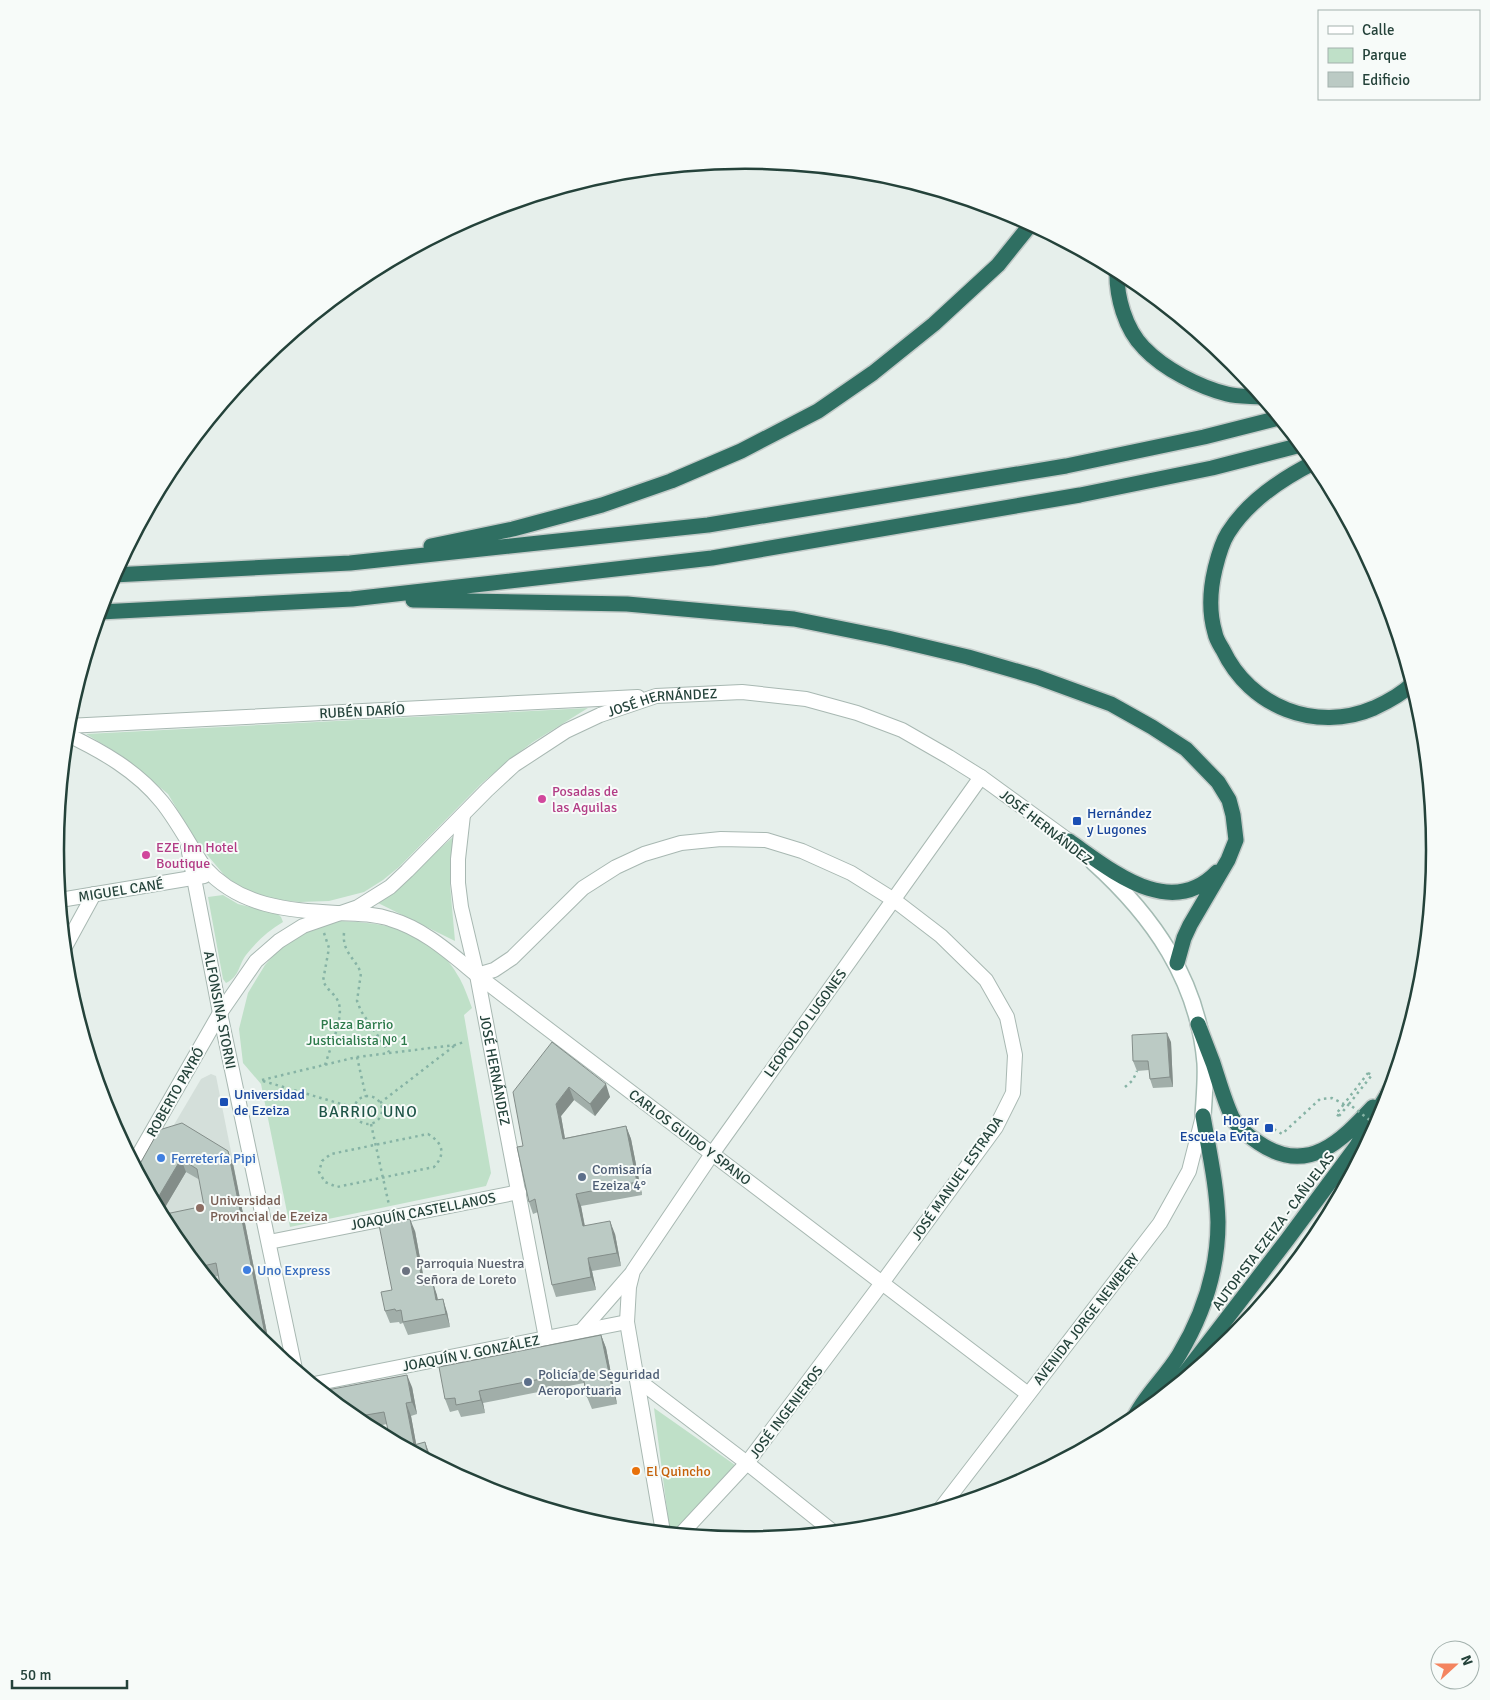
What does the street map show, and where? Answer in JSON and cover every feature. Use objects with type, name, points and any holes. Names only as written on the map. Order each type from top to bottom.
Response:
[{"type":"highway","points":[[350,563],[513,529],[602,506],[672,481],[741,450],[818,411],[873,373],[934,324],[998,265],[1026,230]]},
{"type":"highway","points":[[1117,280],[1120,302],[1130,328],[1143,348],[1181,375],[1203,386],[1229,395],[1253,396]]},
{"type":"highway","points":[[123,575],[350,563],[718,524],[1066,466],[1204,437],[1272,420]]},
{"type":"highway","points":[[107,612],[352,599],[712,558],[1080,495],[1212,468],[1293,447]]},
{"type":"highway","points":[[1307,466],[1296,471],[1254,502],[1226,535],[1212,580],[1210,604],[1215,634],[1228,661],[1245,682],[1260,696],[1284,710],[1296,714],[1326,717],[1364,712],[1385,703],[1406,689]]},
{"type":"highway","points":[[352,599],[627,604],[794,619],[888,638],[1037,677],[1111,704],[1186,749],[1218,782],[1229,800],[1233,815],[1236,840],[1228,860],[1190,925],[1177,963]]},
{"type":"highway","points":[[1069,842],[1121,877],[1155,891],[1178,894],[1196,888],[1210,879],[1228,860]]},
{"type":"highway","points":[[1198,1024],[1233,1119],[1251,1138],[1268,1150],[1289,1155],[1308,1155],[1324,1150],[1339,1141],[1377,1103]]},
{"type":"highway","points":[[1145,1401],[1178,1356],[1196,1322],[1210,1285],[1218,1222],[1212,1167],[1203,1116]]},
{"type":"highway","name":"AUTOPISTA EZEIZA - CAÑUELAS","points":[[1192,1363],[1281,1248],[1363,1135]]},
{"type":"street","name":"JOSÉ HERNÁNDEZ","points":[[546,1338],[477,975],[461,907],[458,860],[463,815],[514,766],[566,731],[600,715],[656,696],[742,692],[806,699],[857,713],[902,730],[949,757],[981,777],[1069,842],[1125,894],[1148,921],[1177,963],[1189,993],[1198,1024],[1205,1063],[1203,1116]]},
{"type":"street","name":"RUBÉN DARÍO","points":[[76,726],[656,696]]},
{"type":"street","name":"ALFONSINA STORNI","points":[[74,738],[98,749],[139,779],[162,802],[187,839],[220,1013],[293,1359]]},
{"type":"street","name":"LEOPOLDO LUGONES","points":[[583,1329],[633,1271],[712,1154],[981,777]]},
{"type":"street","name":"ROBERTO PAYRÓ","points":[[137,1157],[220,1013],[256,961],[279,941],[303,926],[364,903],[390,887],[463,815]]},
{"type":"street","name":"CARLOS GUIDO Y SPANO","points":[[187,839],[204,867],[212,875],[240,895],[256,902],[291,910],[368,914],[391,919],[416,929],[440,945],[1028,1394]]},
{"type":"street","name":"JOSÉ MANUEL ESTRADA","points":[[477,975],[494,970],[512,958],[583,888],[616,867],[644,854],[681,843],[721,839],[766,840],[802,851],[851,873],[894,900],[941,936],[986,980],[1006,1017],[1015,1055],[1012,1093],[996,1127],[882,1283]]},
{"type":"street","name":"MIGUEL CANÉ","points":[[65,899],[212,875]]},
{"type":"street","points":[[70,938],[94,894]]},
{"type":"street","name":"AVENIDA JORGE NEWBERY","points":[[947,1500],[1160,1223],[1189,1171],[1203,1116]]},
{"type":"street","name":"JOAQUÍN CASTELLANOS","points":[[269,1242],[519,1192]]},
{"type":"street","name":"LEOPOLDO LUGONES","points":[[633,1271],[629,1287],[627,1322],[662,1526]]},
{"type":"street","name":"JOSÉ INGENIEROS","points":[[686,1528],[747,1463],[882,1283]]},
{"type":"street","name":"JOAQUÍN V. GONZÁLEZ","points":[[321,1383],[583,1329],[627,1322]]},
{"type":"street","points":[[638,1380],[826,1526]]},
{"type":"path","points":[[323,932],[329,948],[324,981],[339,1003],[340,1015],[325,1066]]},
{"type":"path","points":[[344,933],[343,940],[347,952],[362,973],[357,1001],[360,1011],[389,1052]]},
{"type":"path","points":[[337,1028],[369,1023]]},
{"type":"path","points":[[355,1108],[262,1080],[357,1057],[455,1045],[464,1042]]},
{"type":"path","points":[[380,1103],[455,1045]]},
{"type":"path","points":[[357,1057],[366,1097]]},
{"type":"path","points":[[1125,1087],[1133,1080],[1137,1071]]},
{"type":"path","points":[[1368,1073],[1372,1075],[1339,1116],[1336,1114],[1344,1104],[1368,1073]]},
{"type":"path","points":[[366,1097],[375,1098],[380,1103],[382,1115],[371,1124],[359,1121],[355,1113],[358,1101],[366,1097]]},
{"type":"path","points":[[1274,1129],[1282,1134],[1320,1099],[1332,1098],[1344,1104]]},
{"type":"path","points":[[1349,1104],[1370,1120]]},
{"type":"path","points":[[371,1124],[389,1207]]},
{"type":"path","points":[[428,1134],[437,1139],[442,1150],[440,1161],[434,1167],[337,1187],[325,1182],[319,1172],[322,1161],[331,1154],[376,1145],[428,1134]]},
{"type":"shaded area","name":"Universidad Provincial de Ezeiza","points":[[211,1074],[216,1076],[268,1336],[205,1265],[155,1191],[146,1173],[201,1079]]},
{"type":"green space","points":[[588,708],[533,742],[510,759],[481,784],[399,867],[383,880],[364,892],[329,901],[300,902],[277,900],[256,895],[242,888],[225,876],[198,844],[168,794],[122,756],[86,734]]},
{"type":"green space","points":[[453,837],[450,885],[455,941],[378,903]]},
{"type":"green space","points":[[223,895],[238,904],[278,914],[283,922],[254,945],[243,959],[234,977],[226,983],[223,979],[208,897]]},
{"type":"green space","name":"Plaza Barrio Justicialista Nº 1","points":[[334,921],[371,923],[406,932],[422,939],[449,962],[460,979],[472,1008],[464,1015],[491,1173],[486,1186],[290,1227],[261,1084],[243,1063],[239,1029],[248,993],[265,965],[284,944],[303,933]]},
{"type":"green space","points":[[654,1408],[735,1465],[677,1527],[669,1526]]},
{"type":"building","points":[[1167,1033],[1170,1077],[1150,1079],[1148,1061],[1133,1061],[1132,1035]]},
{"type":"building","name":"Comisaría Ezeiza 4°","points":[[552,1042],[606,1084],[590,1104],[569,1087],[556,1104],[563,1139],[626,1126],[637,1182],[576,1194],[583,1226],[610,1221],[617,1253],[588,1258],[591,1277],[552,1285],[535,1199],[529,1202],[517,1147],[523,1146],[513,1092]]},
{"type":"building","name":"Universidad Provincial de Ezeiza","points":[[182,1123],[228,1151],[265,1334],[220,1283],[216,1263],[205,1265],[169,1213],[204,1206],[197,1169],[181,1159],[159,1196],[140,1163],[159,1130]]},
{"type":"building","name":"Parroquia Nuestra Señora de Loreto","points":[[410,1219],[423,1285],[433,1283],[436,1300],[443,1299],[446,1314],[403,1322],[401,1310],[385,1311],[381,1292],[392,1290],[379,1225]]},
{"type":"building","name":"Policía de Seguridad Aeroportuaria","points":[[601,1335],[613,1392],[587,1397],[582,1371],[479,1391],[481,1400],[456,1405],[455,1398],[445,1399],[439,1367]]},
{"type":"building","points":[[407,1375],[412,1402],[406,1403],[414,1445],[425,1442],[427,1452],[404,1440],[388,1430],[384,1412],[366,1415],[330,1390]]},
{"type":"place","name":"Posadas de las Aguilas","points":[[542,799]]},
{"type":"place","name":"Hernández y Lugones","points":[[1077,821]]},
{"type":"place","name":"EZE Inn Hotel Boutique","points":[[146,855]]},
{"type":"place","name":"Universidad de Ezeiza","points":[[224,1102]]},
{"type":"place","name":"Hogar Escuela Evita","points":[[1269,1128]]},
{"type":"place","name":"Ferretería Pipi","points":[[161,1158]]},
{"type":"place","name":"Comisaría Ezeiza 4°","points":[[582,1177]]},
{"type":"place","name":"Universidad Provincial de Ezeiza","points":[[200,1208]]},
{"type":"place","name":"Uno Express","points":[[247,1270]]},
{"type":"place","name":"Parroquia Nuestra Señora de Loreto","points":[[406,1271]]},
{"type":"place","name":"Policía de Seguridad Aeroportuaria","points":[[528,1382]]},
{"type":"place","name":"El Quincho","points":[[636,1471]]},
{"type":"district","name":"BARRIO UNO","points":[[368,1111]]}]
